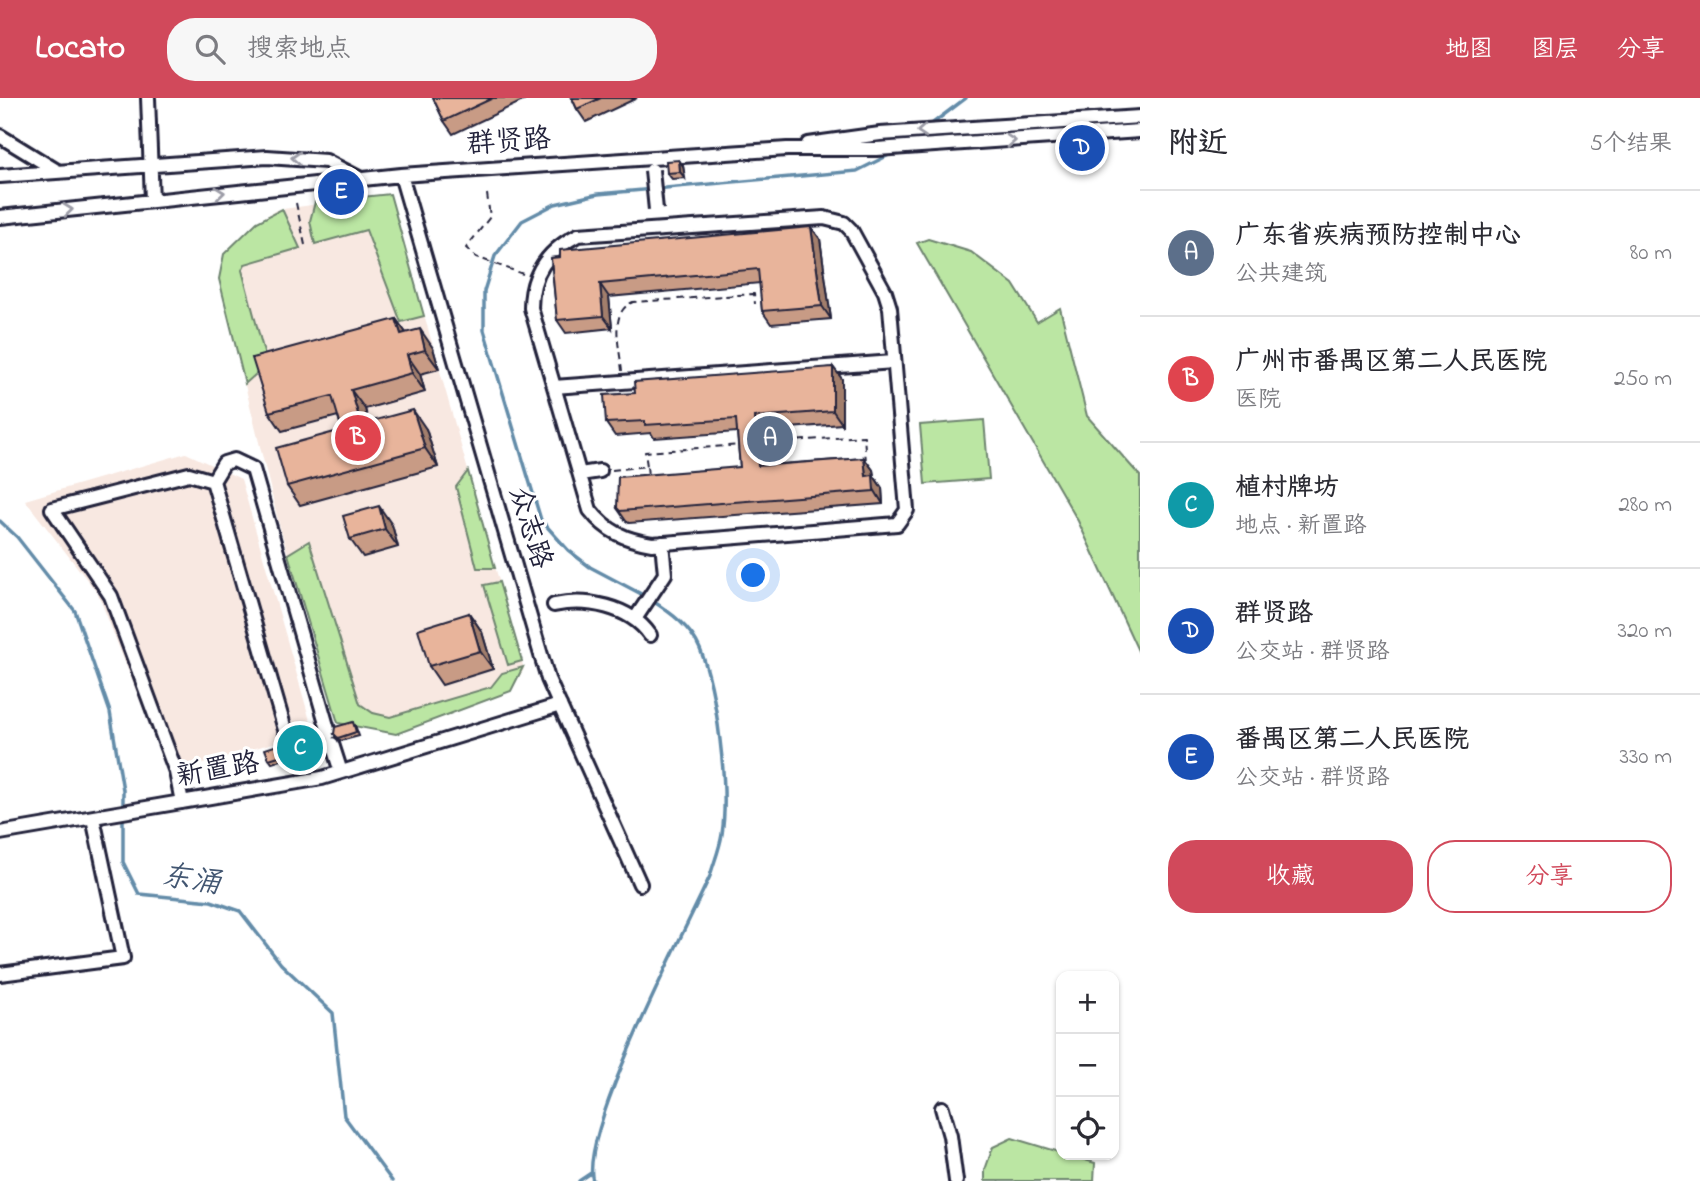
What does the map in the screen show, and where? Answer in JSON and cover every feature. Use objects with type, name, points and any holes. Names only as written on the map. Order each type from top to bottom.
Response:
[{"type":"street","points":[[148,98],[148,163],[152,201]]},
{"type":"street","name":"群贤路","points":[[0,217],[360,178],[651,164],[787,149],[880,134],[1140,117]]},
{"type":"street","points":[[0,136],[57,171]]},
{"type":"street","name":"群贤路","points":[[787,149],[877,149],[1138,136]]},
{"type":"street","points":[[0,176],[148,163],[304,158],[326,161],[360,178]]},
{"type":"street","points":[[651,164],[657,229]]},
{"type":"street","name":"众志路","points":[[401,175],[548,679],[640,884]]},
{"type":"street","points":[[824,218],[844,223],[851,230],[885,292],[890,308],[907,510],[897,524],[662,543],[633,541],[600,523],[590,510],[531,308],[534,278],[552,251],[578,235],[657,229],[824,218]]},
{"type":"street","points":[[554,387],[894,362]]},
{"type":"street","points":[[286,733],[213,481],[224,463],[234,460],[253,469],[341,772]]},
{"type":"street","points":[[580,474],[600,471]]},
{"type":"street","points":[[181,802],[176,772],[111,596],[52,509],[189,474],[213,481]]},
{"type":"street","points":[[635,619],[665,574],[662,543]]},
{"type":"street","points":[[554,605],[573,601],[597,604],[635,619],[650,635]]},
{"type":"street","name":"新置路","points":[[0,833],[341,772],[560,705]]},
{"type":"street","points":[[0,974],[123,958],[93,818]]},
{"type":"street","points":[[942,1108],[950,1136],[956,1181]]},
{"type":"path","points":[[487,194],[490,217],[466,248],[476,257],[534,278]]},
{"type":"path","points":[[296,203],[305,245]]},
{"type":"path","points":[[623,382],[617,315],[622,306],[633,302],[754,294],[755,304]]},
{"type":"path","points":[[754,444],[864,436],[866,462]]},
{"type":"path","points":[[649,480],[645,452],[741,445]]},
{"type":"path","points":[[600,471],[647,466]]},
{"type":"shaded area","points":[[390,194],[524,669],[511,691],[396,734],[338,723],[279,524],[219,279],[224,254],[257,222],[276,210]]},
{"type":"shaded area","points":[[186,453],[241,479],[313,731],[169,774],[98,594],[25,500]]},
{"type":"green space","points":[[390,194],[424,316],[401,322],[366,230],[315,244],[310,221],[315,202]]},
{"type":"green space","points":[[282,209],[300,248],[245,264],[242,270],[267,364],[245,384],[219,279],[224,254],[257,222]]},
{"type":"green space","points":[[928,239],[971,252],[1013,284],[1037,322],[1060,308],[1087,416],[1140,476],[1140,655],[1078,521],[917,243]]},
{"type":"green space","points":[[984,420],[989,479],[925,484],[920,425]]},
{"type":"green space","points":[[468,471],[495,568],[477,568],[456,487]]},
{"type":"green space","points":[[309,541],[360,704],[373,713],[390,717],[491,687],[502,673],[523,667],[511,691],[396,734],[338,723],[288,554]]},
{"type":"green space","points":[[499,582],[522,661],[508,665],[484,585]]},
{"type":"green space","points":[[1012,1138],[1056,1151],[1056,1160],[1085,1160],[1095,1163],[1094,1181],[985,1181],[985,1170],[993,1147]]},
{"type":"building","points":[[433,98],[493,98],[444,121]]},
{"type":"building","points":[[572,98],[601,98],[577,109]]},
{"type":"building","points":[[679,160],[680,172],[667,173],[666,161]]},
{"type":"building","points":[[811,227],[822,306],[762,311],[758,269],[600,284],[603,316],[557,320],[551,258],[560,257],[560,250]]},
{"type":"building","points":[[396,319],[401,334],[420,329],[425,350],[407,355],[412,373],[351,390],[361,424],[413,410],[425,448],[287,486],[276,448],[342,430],[332,396],[269,412],[252,358]]},
{"type":"building","points":[[833,367],[833,411],[754,417],[758,466],[864,458],[866,476],[873,475],[874,491],[620,511],[617,508],[618,477],[740,467],[736,419],[645,425],[645,421],[606,423],[604,395],[635,393],[634,382]]},
{"type":"building","points":[[379,506],[385,529],[350,539],[343,516]]},
{"type":"building","points":[[469,613],[480,651],[429,666],[418,629]]},
{"type":"building","points":[[353,722],[356,732],[338,738],[334,734],[335,727]]},
{"type":"building","points":[[318,732],[321,743],[269,759],[265,749]]},
{"type":"waterway","points":[[929,126],[966,98]]},
{"type":"waterway","points":[[645,596],[590,567],[568,550],[541,520],[484,330],[484,291],[495,256],[522,221],[555,204],[598,194],[857,171],[895,152]]},
{"type":"waterway","name":"东涌","points":[[0,521],[17,537],[75,611],[110,712],[123,790],[123,862],[139,894],[211,901],[240,911],[281,964],[333,1013],[344,1116],[392,1181]]},
{"type":"waterway","points":[[593,1181],[593,1157],[617,1078],[658,983],[710,876],[722,834],[724,815],[720,740],[712,689],[700,649],[686,627],[651,600]]},
{"type":"waterway","name":"东涌","points":[[579,1181],[591,1173]]},
{"type":"place","name":"群贤路","points":[[1082,148]]},
{"type":"place","name":"番禺区第二人民医院","points":[[341,192]]},
{"type":"place","name":"广州市番禺区第二人民医院","points":[[358,438]]},
{"type":"place","name":"广东省疾病预防控制中心","points":[[770,439]]},
{"type":"place","name":"植村牌坊","points":[[300,748]]}]
